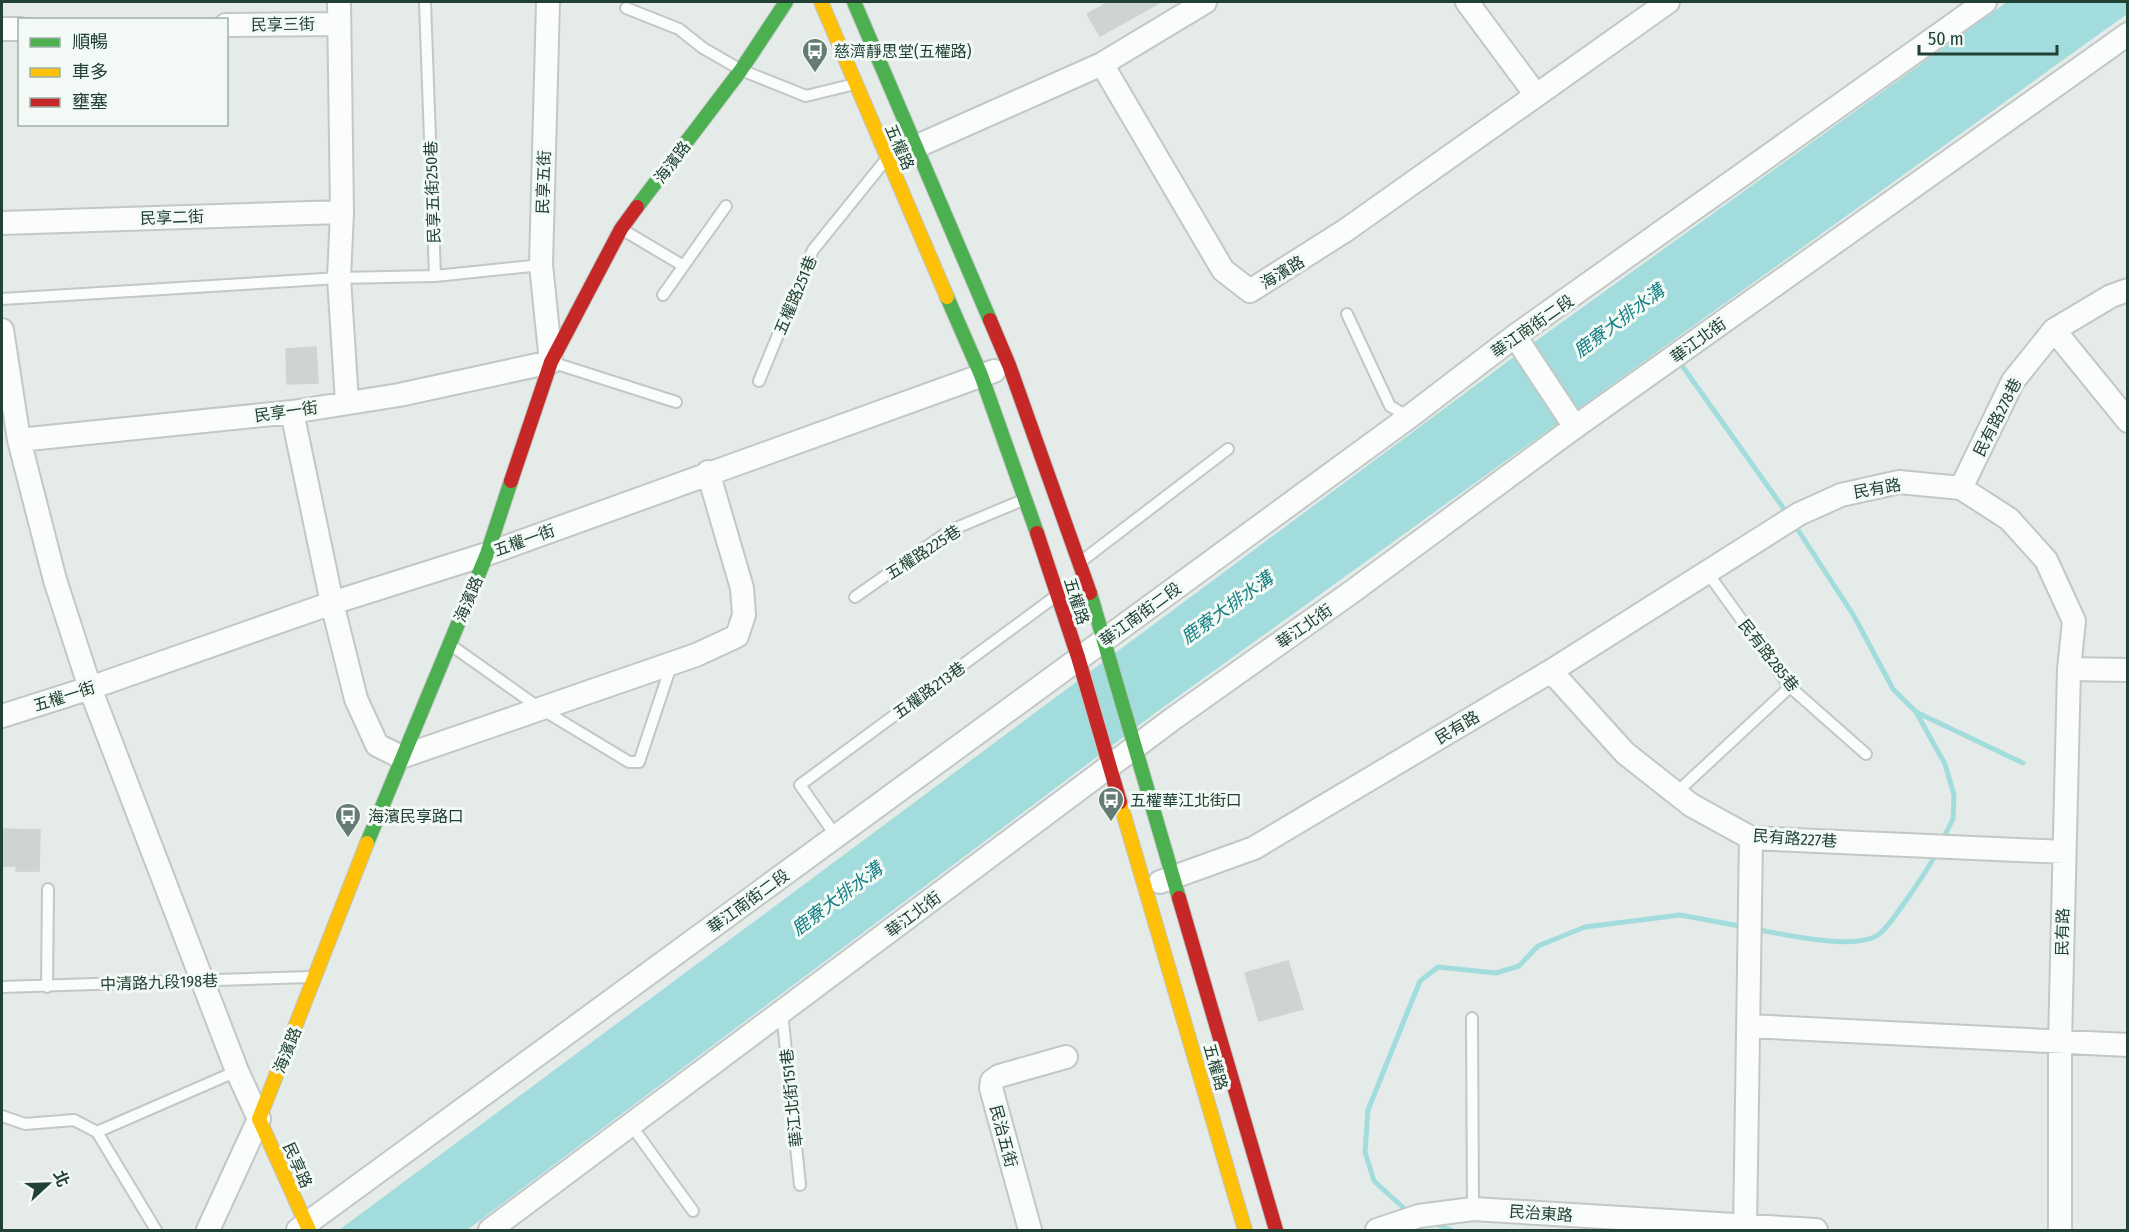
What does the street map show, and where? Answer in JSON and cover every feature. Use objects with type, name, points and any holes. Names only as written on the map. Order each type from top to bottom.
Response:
[{"type":"street","name":"民享五街","points":[[548,2],[541,265],[551,362]]},
{"type":"street","name":"海濱路","points":[[208,1230],[259,1119],[401,758],[487,554],[551,362],[621,229],[741,70],[786,2]]},
{"type":"street","name":"五權路","points":[[821,2],[854,84],[981,375],[1026,499],[1080,666],[1245,1230]]},
{"type":"street","name":"五權路","points":[[854,2],[1009,365],[1081,562],[1108,647],[1276,1230]]},
{"type":"street","points":[[887,159],[1102,64],[1205,2]]},
{"type":"street","points":[[1467,2],[1536,95]]},
{"type":"street","name":"海濱路","points":[[1102,64],[1223,270],[1250,291],[1338,236],[1668,2]]},
{"type":"street","name":"華江南街二段","points":[[305,1228],[836,836],[1108,647],[1409,417],[1519,341],[1984,2]]},
{"type":"street","points":[[339,13],[342,212],[339,278],[347,402]]},
{"type":"street","name":"民享三街","points":[[228,25],[339,13]]},
{"type":"street","points":[[2,29],[18,29]]},
{"type":"street","name":"華江北街","points":[[490,1230],[782,1011],[1108,760],[1135,743],[1573,424],[2127,34]]},
{"type":"street","name":"民享二街","points":[[2,223],[342,212]]},
{"type":"street","name":"民有路278巷","points":[[1961,488],[2013,381],[2054,330],[2111,296],[2127,290]]},
{"type":"street","points":[[2,330],[5,374],[19,440],[56,580],[90,688],[237,1071],[259,1119]]},
{"type":"street","points":[[2054,330],[2127,421]]},
{"type":"street","points":[[1519,341],[1573,424]]},
{"type":"street","name":"民享一街","points":[[19,440],[292,412],[399,395],[551,362]]},
{"type":"street","name":"五權一街","points":[[2,716],[90,688],[332,603],[487,554],[708,472],[822,435],[1009,365]]},
{"type":"street","points":[[292,412],[332,603],[356,699],[376,746],[401,758],[538,708],[672,663],[737,636],[744,615],[742,588],[708,472]]},
{"type":"street","name":"民有路","points":[[1145,889],[1173,876],[1254,848],[1551,670],[1799,514],[1841,495],[1899,482],[1961,488],[2009,519],[2046,560],[2074,621],[2069,669],[2064,852],[2060,1043],[2060,1230]]},
{"type":"street","points":[[2069,669],[2127,670]]},
{"type":"street","name":"民有路227巷","points":[[1551,670],[1625,753],[1691,805],[1751,838],[2064,852]]},
{"type":"street","points":[[1745,1229],[1751,838]]},
{"type":"street","points":[[1748,1026],[2127,1045]]},
{"type":"street","name":"民治五街","points":[[1030,1230],[992,1081],[999,1076],[1066,1057]]},
{"type":"street","name":"民享路","points":[[259,1119],[305,1228]]},
{"type":"street","name":"民治東路","points":[[1377,1230],[1419,1216],[1473,1209],[1745,1229],[1816,1230]]},
{"type":"lane","name":"民享五街250巷","points":[[425,2],[435,276]]},
{"type":"lane","points":[[626,8],[680,29],[703,48],[741,70],[806,96],[854,84]]},
{"type":"lane","name":"五權路251巷","points":[[759,381],[813,250],[887,159]]},
{"type":"lane","points":[[663,295],[682,265],[726,206]]},
{"type":"lane","points":[[621,229],[682,265]]},
{"type":"lane","points":[[2,299],[339,278],[435,276],[541,265]]},
{"type":"lane","points":[[1347,314],[1390,406],[1409,417]]},
{"type":"lane","points":[[551,362],[676,402]]},
{"type":"lane","points":[[1081,562],[1228,449]]},
{"type":"lane","name":"五權路225巷","points":[[855,597],[949,531],[1026,499]]},
{"type":"lane","name":"民有路285巷","points":[[1707,572],[1790,687],[1866,754]]},
{"type":"lane","name":"五權路213巷","points":[[836,836],[800,785],[1058,594]]},
{"type":"lane","points":[[449,644],[538,708],[629,762],[639,762],[672,663]]},
{"type":"lane","points":[[1676,793],[1790,687]]},
{"type":"lane","points":[[47,987],[48,889]]},
{"type":"lane","name":"中清路九段198巷","points":[[2,987],[316,977]]},
{"type":"lane","name":"華江北街151巷","points":[[782,1011],[800,1185]]},
{"type":"lane","points":[[1472,1018],[1473,1209]]},
{"type":"lane","points":[[97,1132],[237,1071]]},
{"type":"lane","points":[[2,1117],[25,1124],[74,1120],[97,1132],[156,1230]]},
{"type":"lane","points":[[631,1125],[693,1211]]},
{"type":"water","name":"鹿寮大排水溝","points":[[2007,2],[2127,2],[2127,14],[1158,711],[467,1230],[339,1230],[1515,356]]},
{"type":"building","points":[[1109,2],[1161,2],[1100,36],[1087,14]]},
{"type":"building","points":[[316,347],[318,383],[287,384],[286,349]]},
{"type":"building","points":[[2,829],[40,830],[39,871],[16,871],[16,866],[2,866]]},
{"type":"building","points":[[1288,961],[1303,1009],[1259,1021],[1245,973]]},
{"type":"waterway","points":[[1678,360],[1789,516]]},
{"type":"waterway","points":[[1794,524],[1854,616],[1893,689],[1916,712],[1945,764],[1954,795],[1953,819],[1942,841]]},
{"type":"waterway","points":[[1916,712],[2023,763]]},
{"type":"waterway","points":[[1754,929],[1817,940],[1852,942],[1867,940],[1884,930],[1937,852]]},
{"type":"waterway","points":[[1408,1212],[1374,1181],[1365,1152],[1368,1110],[1420,981],[1438,967],[1496,973],[1519,966],[1538,946],[1585,927],[1680,915],[1745,927]]},
{"type":"waterway","points":[[1433,1223],[1451,1230]]},
{"type":"traffic: fast","points":[[637,207],[741,70],[786,2]]},
{"type":"traffic: fast","points":[[854,2],[990,320]]},
{"type":"traffic: fast","points":[[947,297],[981,375],[1037,533]]},
{"type":"traffic: fast","points":[[367,843],[487,554],[511,481]]},
{"type":"traffic: fast","points":[[1090,593],[1179,898]]},
{"type":"traffic: slow","points":[[821,2],[947,297]]},
{"type":"traffic: slow","points":[[1120,802],[1245,1230]]},
{"type":"traffic: slow","points":[[309,1230],[259,1119],[367,843]]},
{"type":"traffic: jam","points":[[511,481],[551,362],[621,229],[637,207]]},
{"type":"traffic: jam","points":[[990,320],[1009,365],[1090,593]]},
{"type":"traffic: jam","points":[[1037,533],[1078,657],[1120,802]]},
{"type":"traffic: jam","points":[[1179,898],[1276,1230]]},
{"type":"place","name":"慈濟靜思堂(五權路)","points":[[815,74]]},
{"type":"place","name":"五權華江北街口","points":[[1111,823]]},
{"type":"place","name":"海濱民享路口","points":[[348,839]]}]
